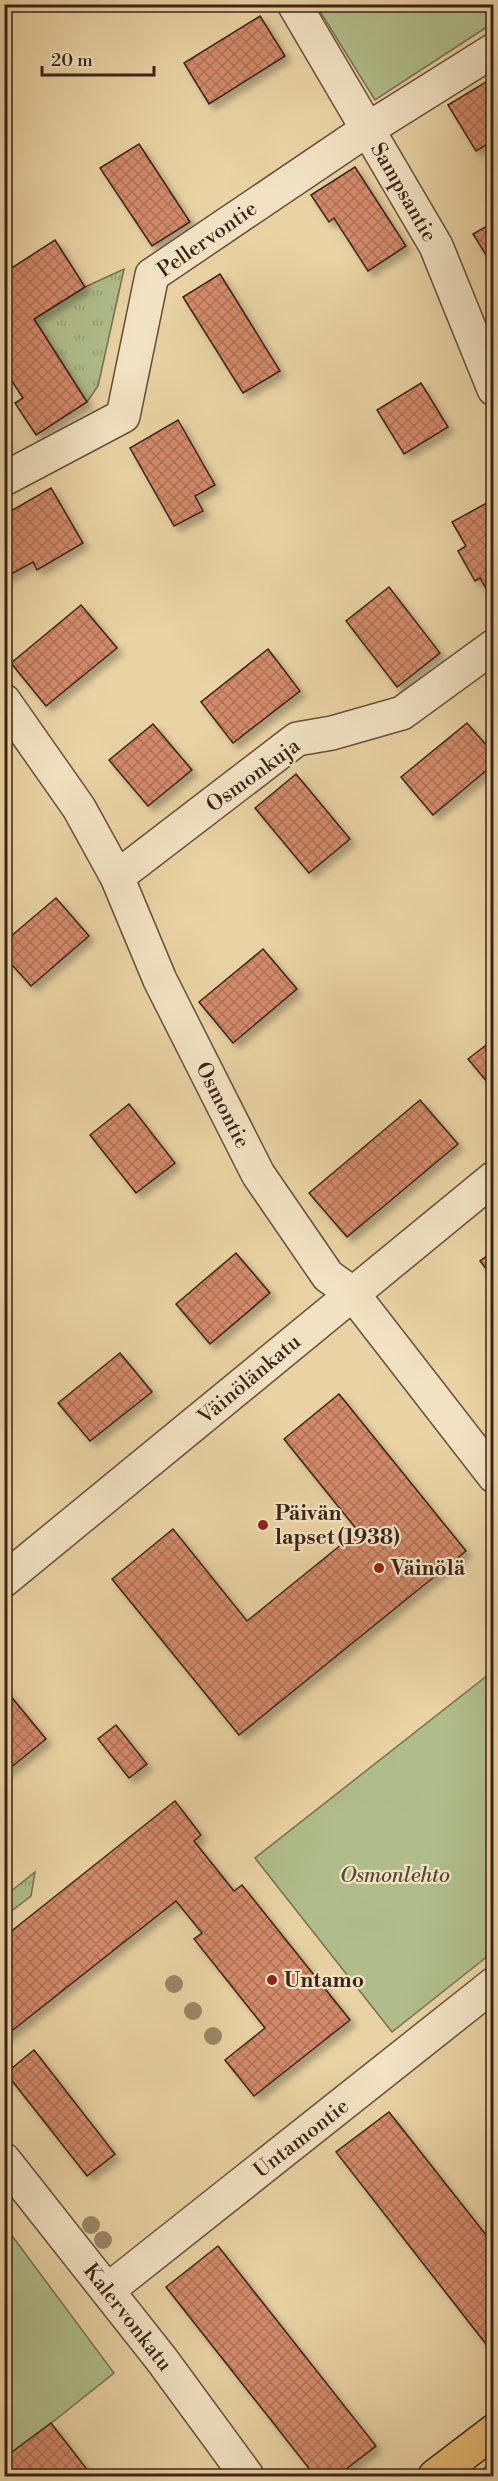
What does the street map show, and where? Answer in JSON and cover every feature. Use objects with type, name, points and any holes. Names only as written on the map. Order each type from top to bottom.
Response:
[{"type":"main road","points":[[435,2476],[494,2432]]},
{"type":"street","name":"Sampsantie","points":[[294,4],[436,246],[494,389]]},
{"type":"street","name":"Pellervontie","points":[[4,479],[123,416],[152,274],[368,129],[494,50]]},
{"type":"street","name":"Osmonkuja","points":[[117,877],[297,739],[332,733],[402,712],[494,646]]},
{"type":"street","name":"Osmontie","points":[[4,701],[79,808],[117,877],[160,980],[258,1174],[328,1276],[352,1293],[494,1476]]},
{"type":"street","name":"Väinölänkatu","points":[[4,1580],[494,1178]]},
{"type":"street","name":"Untamontie","points":[[108,2290],[494,1984]]},
{"type":"street","name":"Kalervonkatu","points":[[4,2160],[108,2290],[247,2476]]},
{"type":"green space","points":[[316,5],[493,5],[493,23],[375,100]]},
{"type":"green space","points":[[124,269],[98,386],[87,402],[34,319],[85,287]]},
{"type":"green space","name":"Osmonlehto","points":[[493,1671],[493,1952],[392,2032],[255,1858]]},
{"type":"green space","points":[[35,1872],[31,1896],[5,1916],[5,1896]]},
{"type":"green space","points":[[4,2225],[114,2373],[5,2460],[4,2460]]},
{"type":"green space","points":[[493,2461],[493,2476],[474,2476]]},
{"type":"building","points":[[260,16],[285,56],[209,104],[184,63]]},
{"type":"building","points":[[494,77],[494,140],[476,151],[448,105]]},
{"type":"building","points":[[139,144],[190,222],[152,246],[100,168]]},
{"type":"building","points":[[355,167],[406,246],[368,271],[334,218],[329,222],[311,195]]},
{"type":"building","points":[[494,222],[494,268],[473,234]]},
{"type":"building","points":[[55,240],[85,287],[34,319],[87,402],[36,435],[15,403],[23,398],[4,369],[4,273]]},
{"type":"building","points":[[220,274],[280,371],[243,393],[183,297]]},
{"type":"building","points":[[421,383],[448,427],[404,454],[377,410]]},
{"type":"building","points":[[178,420],[215,485],[195,496],[203,511],[174,526],[130,448]]},
{"type":"building","points":[[51,488],[83,543],[37,570],[33,562],[4,578],[4,515]]},
{"type":"building","points":[[494,499],[493,601],[480,578],[475,581],[458,551],[466,546],[452,522]]},
{"type":"building","points":[[389,587],[440,653],[397,687],[346,621]]},
{"type":"building","points":[[81,605],[117,648],[46,706],[11,663]]},
{"type":"building","points":[[268,649],[300,691],[233,743],[201,702]]},
{"type":"building","points":[[467,723],[494,754],[494,764],[433,815],[401,777]]},
{"type":"building","points":[[153,724],[192,770],[148,806],[109,760]]},
{"type":"building","points":[[296,774],[350,839],[309,873],[255,808]]},
{"type":"building","points":[[56,898],[89,936],[31,986],[4,956],[4,942]]},
{"type":"building","points":[[263,949],[297,989],[233,1043],[199,1002]]},
{"type":"building","points":[[494,1039],[494,1090],[468,1059]]},
{"type":"building","points":[[420,1100],[458,1144],[347,1237],[309,1193]]},
{"type":"building","points":[[129,1104],[175,1163],[136,1193],[90,1135]]},
{"type":"building","points":[[494,1251],[494,1279],[480,1261]]},
{"type":"building","points":[[236,1253],[270,1293],[210,1344],[176,1304]]},
{"type":"building","points":[[120,1353],[152,1392],[90,1441],[58,1403]]},
{"type":"building","name":"Väinölä","points":[[339,1394],[466,1551],[239,1735],[112,1579],[173,1529],[247,1621],[358,1531],[284,1439]]},
{"type":"building","points":[[4,1688],[46,1739],[4,1773]]},
{"type":"building","points":[[116,1725],[147,1764],[129,1778],[98,1739]]},
{"type":"building","name":"Untamo","points":[[175,1801],[201,1835],[194,1841],[234,1891],[242,1885],[350,2020],[254,2096],[225,2060],[265,2028],[194,1939],[202,1933],[176,1901],[4,2037],[4,1937]]},
{"type":"building","points":[[34,2050],[115,2154],[87,2176],[6,2073]]},
{"type":"building","points":[[389,2112],[494,2245],[493,2353],[336,2152]]},
{"type":"building","points":[[218,2246],[376,2446],[337,2476],[315,2476],[166,2287]]},
{"type":"building","points":[[51,2423],[92,2476],[4,2476],[4,2458]]},
{"type":"place","name":"Päivän lapset (1938)","points":[[263,1525]]},
{"type":"place","name":"Väinölä","points":[[379,1568]]},
{"type":"place","name":"Untamo","points":[[272,1980]]}]
